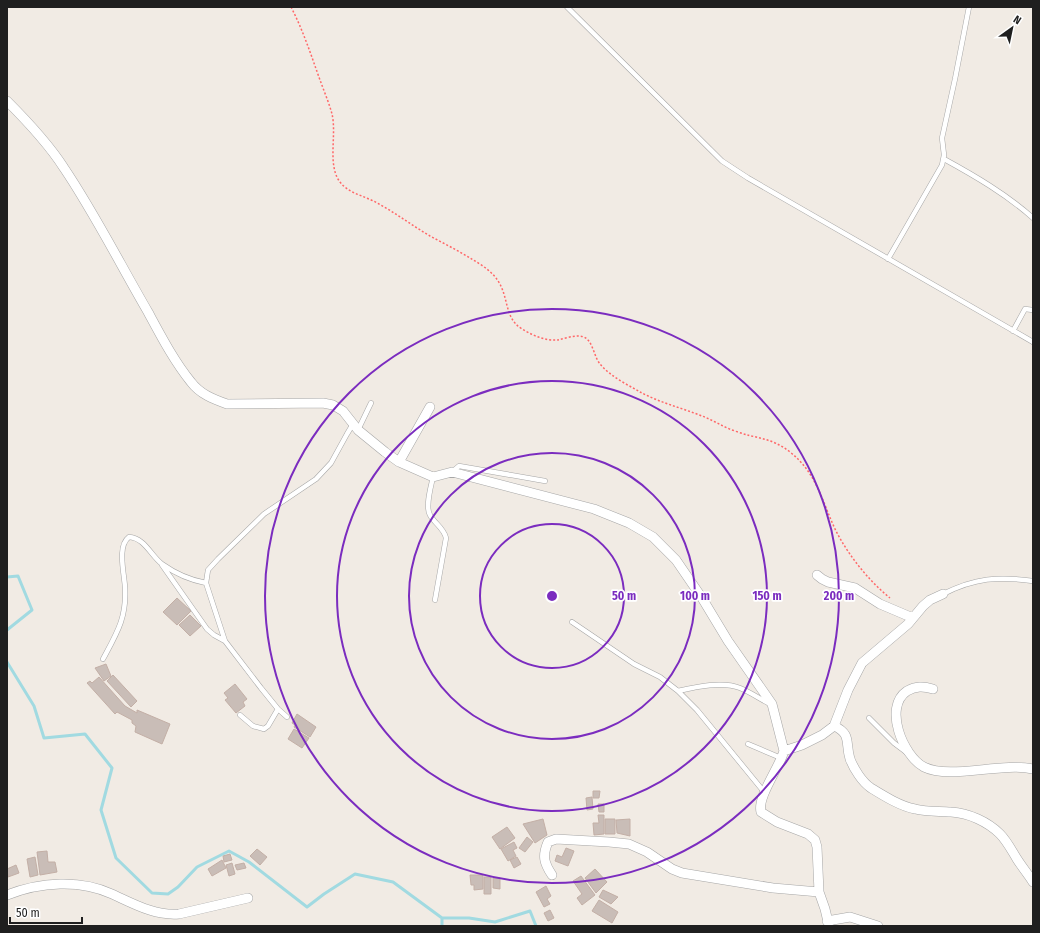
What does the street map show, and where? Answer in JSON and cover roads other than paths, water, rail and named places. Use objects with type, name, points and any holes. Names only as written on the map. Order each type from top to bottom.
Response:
[{"type":"street","points":[[7,101],[55,153],[99,225],[159,332],[191,382],[200,392],[212,399],[227,404],[323,403],[333,405],[343,411],[356,427],[385,452],[399,462],[433,477],[452,472],[594,509],[629,523],[653,538],[676,560],[702,598],[728,641],[772,704],[783,755]]},
{"type":"street","points":[[399,462],[430,407]]},
{"type":"street","points":[[817,575],[828,582],[855,588],[880,604],[913,618]]},
{"type":"street","points":[[878,926],[850,917],[828,923],[819,892],[817,848],[815,840],[808,834],[777,822],[761,812],[760,808],[764,793],[783,755],[822,735],[834,726],[841,706],[862,663],[908,624],[927,603],[943,594]]},
{"type":"street","points":[[933,688],[924,686],[911,689],[901,697],[896,712],[898,729],[902,740],[910,754],[925,768],[943,771],[1016,767],[1033,769]]},
{"type":"street","points":[[834,726],[841,729],[847,736],[850,759],[868,786],[900,804],[915,810],[957,812],[982,822],[1004,839],[1033,882]]},
{"type":"street","points":[[552,875],[545,864],[544,850],[548,842],[556,839],[609,842],[629,844],[647,852],[672,869],[682,873],[773,888],[819,892]]},
{"type":"street","points":[[7,895],[45,884],[59,883],[86,885],[111,893],[133,905],[170,915],[248,898]]},
{"type":"lane","points":[[566,7],[722,161],[748,178],[1033,342]]},
{"type":"lane","points":[[888,259],[944,159],[942,138],[969,7]]},
{"type":"lane","points":[[944,159],[972,174],[1019,205],[1033,218]]},
{"type":"lane","points":[[1013,331],[1025,309],[1033,310]]},
{"type":"lane","points":[[287,717],[278,709],[225,641],[206,583],[208,570],[264,514],[316,479],[331,463],[347,434],[356,427],[371,403]]},
{"type":"lane","points":[[452,472],[459,466],[545,481]]},
{"type":"lane","points":[[433,477],[428,510],[446,538],[435,600]]},
{"type":"lane","points":[[103,659],[123,619],[125,609],[125,588],[122,547],[129,537],[138,539],[146,546],[161,564],[207,629],[214,636],[225,641]]},
{"type":"lane","points":[[161,564],[185,578],[206,583]]},
{"type":"lane","points":[[943,594],[976,581],[992,578],[1033,581]]},
{"type":"lane","points":[[572,622],[634,664],[660,677],[678,692],[697,710],[764,793]]},
{"type":"lane","points":[[678,692],[699,686],[728,685],[739,688],[772,704]]},
{"type":"lane","points":[[240,715],[253,726],[264,729],[268,726],[278,709]]},
{"type":"lane","points":[[869,718],[894,743],[910,754]]},
{"type":"lane","points":[[748,744],[783,755]]},
{"type":"waterway","points":[[7,577],[18,576],[32,610],[7,630]]},
{"type":"waterway","points":[[7,662],[34,706],[44,738],[85,734],[112,768],[101,810],[116,858],[152,893],[168,894],[178,887],[197,867],[229,851],[249,862],[307,907],[355,874],[393,882],[442,918],[442,926]]},
{"type":"waterway","points":[[442,918],[469,918],[495,922],[530,911],[536,926]]}]
